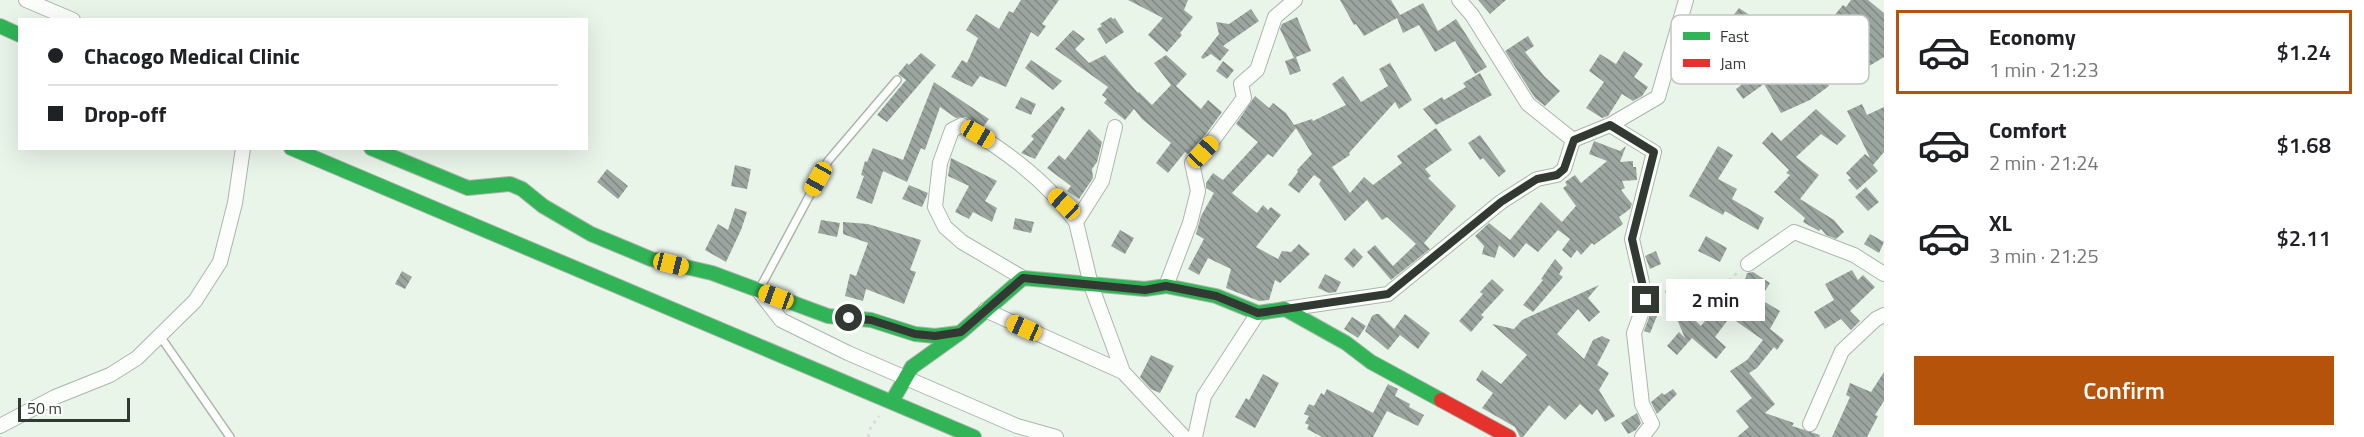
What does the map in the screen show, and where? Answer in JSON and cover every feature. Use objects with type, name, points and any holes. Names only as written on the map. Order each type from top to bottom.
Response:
[{"type":"main road","points":[[0,26],[18,34]]},
{"type":"main road","points":[[296,150],[709,327],[892,401],[974,437]]},
{"type":"main road","points":[[376,150],[468,188],[510,184],[522,189],[543,206],[591,234],[651,259],[712,273],[828,316],[871,320],[915,334],[935,336],[961,332]]},
{"type":"main road","points":[[892,401],[912,367],[961,332],[1023,278],[1145,290],[1166,286],[1216,296],[1258,313],[1286,309],[1346,343],[1371,362],[1509,437]]},
{"type":"street","points":[[26,0],[68,18]]},
{"type":"street","points":[[1166,286],[1190,223],[1198,191],[1192,164],[1213,141],[1245,98],[1241,84],[1257,70],[1275,17],[1295,0]]},
{"type":"street","points":[[1459,0],[1472,15],[1528,104],[1574,140]]},
{"type":"street","points":[[1682,15],[1686,0]]},
{"type":"street","points":[[1286,309],[1388,294],[1501,202],[1537,179],[1557,175],[1564,169],[1574,140],[1610,125],[1658,97],[1671,52]]},
{"type":"street","points":[[1023,278],[962,242],[945,227],[935,207],[940,163],[952,130],[962,125],[993,143],[1028,171],[1064,204],[1076,222],[1091,285],[1123,372]]},
{"type":"street","points":[[1610,125],[1654,152],[1632,239],[1646,300],[1634,333],[1642,404],[1652,424],[1642,437]]},
{"type":"street","points":[[1076,222],[1102,181],[1115,127]]},
{"type":"street","points":[[0,426],[55,397],[110,375],[137,358],[195,301],[220,262],[235,203],[243,150]]},
{"type":"street","points":[[1748,264],[1794,232],[1854,255],[1884,274]]},
{"type":"street","points":[[758,290],[781,320],[848,353],[1017,426],[1056,437]]},
{"type":"street","points":[[985,310],[1123,372],[1184,437]]},
{"type":"street","points":[[1195,437],[1204,396],[1258,313]]},
{"type":"street","points":[[1810,424],[1842,351],[1876,319],[1884,315]]},
{"type":"lane","points":[[758,290],[828,161],[897,80]]},
{"type":"lane","points":[[160,336],[230,437]]},
{"type":"path","points":[[1646,300],[1663,300],[1682,291],[1718,290],[1748,264]]},
{"type":"building","points":[[1021,0],[1059,0],[1042,24],[1046,26],[1038,37],[1031,32],[1006,87],[980,76],[972,87],[951,77],[962,60],[967,63],[978,38],[966,30],[976,14],[999,29],[1009,11],[1013,13]]},
{"type":"building","points":[[1128,0],[1188,0],[1184,10],[1193,17],[1180,33],[1182,35],[1167,52],[1148,35],[1163,18]]},
{"type":"building","points":[[1340,0],[1391,0],[1400,15],[1423,3],[1438,31],[1456,19],[1487,67],[1475,74],[1455,41],[1435,52],[1419,25],[1403,33],[1397,18],[1364,36],[1356,24],[1354,25]]},
{"type":"building","points":[[1478,0],[1506,0],[1490,14]]},
{"type":"building","points":[[1851,0],[1868,0],[1884,13],[1884,57],[1869,66],[1869,15],[1835,15],[1843,5],[1846,7]]},
{"type":"building","points":[[1739,8],[1750,15],[1734,15]]},
{"type":"building","points":[[1251,9],[1259,21],[1223,46],[1229,50],[1220,61],[1211,54],[1203,59],[1201,57],[1219,34],[1216,22],[1229,24]]},
{"type":"building","points":[[1111,17],[1115,18],[1124,32],[1106,44],[1097,29],[1102,26],[1100,24]]},
{"type":"building","points":[[1297,17],[1311,51],[1296,57],[1301,71],[1290,75],[1285,61],[1294,58],[1280,29],[1282,24]]},
{"type":"building","points":[[1073,30],[1085,39],[1075,49],[1089,63],[1105,55],[1138,93],[1152,105],[1171,85],[1154,63],[1166,55],[1187,74],[1176,86],[1201,109],[1208,100],[1222,112],[1206,134],[1188,154],[1185,152],[1168,173],[1156,163],[1171,143],[1142,119],[1134,109],[1125,120],[1104,103],[1107,99],[1102,95],[1108,87],[1055,49]]},
{"type":"building","points":[[1528,36],[1534,46],[1525,52],[1544,76],[1560,91],[1545,106],[1535,98],[1505,51]]},
{"type":"building","points":[[1624,51],[1643,64],[1634,77],[1648,87],[1642,96],[1633,101],[1622,94],[1608,116],[1602,118],[1586,108],[1604,82],[1589,71],[1600,54],[1616,64]]},
{"type":"building","points":[[921,53],[936,65],[887,122],[877,115],[906,80],[898,74],[907,63],[909,65]]},
{"type":"building","points":[[1031,60],[1062,81],[1053,90],[1025,68]]},
{"type":"building","points":[[1223,61],[1234,70],[1227,79],[1216,71]]},
{"type":"building","points":[[1390,63],[1412,100],[1399,109],[1395,102],[1349,153],[1350,155],[1332,167],[1350,193],[1364,177],[1373,185],[1402,163],[1397,156],[1436,128],[1452,150],[1425,169],[1431,176],[1428,178],[1456,206],[1424,243],[1430,249],[1391,280],[1367,252],[1375,245],[1393,266],[1416,244],[1387,217],[1382,220],[1367,200],[1345,221],[1319,184],[1321,180],[1314,175],[1299,193],[1288,185],[1298,172],[1297,170],[1312,154],[1294,125],[1312,119],[1313,121],[1346,105],[1332,84],[1343,76],[1361,102],[1388,86],[1379,69]]},
{"type":"building","points":[[1480,73],[1492,95],[1436,125],[1423,109],[1442,97],[1444,100],[1466,87],[1463,83]]},
{"type":"building","points":[[934,82],[989,119],[983,127],[966,117],[956,118],[940,107],[925,150],[921,148],[907,182],[883,171],[872,204],[856,198],[864,176],[861,175],[865,161],[867,162],[873,148],[903,160]]},
{"type":"building","points":[[1743,84],[1764,84],[1743,99],[1736,89]]},
{"type":"building","points":[[1764,84],[1828,84],[1829,86],[1810,100],[1781,113]]},
{"type":"building","points":[[1255,96],[1269,108],[1273,103],[1286,113],[1296,128],[1273,157],[1268,154],[1232,193],[1257,213],[1263,205],[1268,210],[1271,207],[1281,215],[1256,247],[1278,259],[1282,251],[1291,252],[1299,244],[1310,254],[1280,283],[1275,280],[1269,300],[1259,301],[1226,288],[1231,269],[1208,258],[1199,275],[1188,269],[1204,239],[1196,234],[1201,216],[1214,193],[1206,188],[1206,183],[1213,173],[1223,180],[1258,142],[1236,124]]},
{"type":"building","points":[[1021,97],[1036,104],[1031,115],[1015,108]]},
{"type":"building","points":[[1862,104],[1867,115],[1884,107],[1884,152],[1873,165],[1878,171],[1857,190],[1848,180],[1851,178],[1846,173],[1865,154],[1870,158],[1847,111]]},
{"type":"building","points":[[1062,106],[1065,109],[1035,159],[1021,153],[1034,139],[1031,136]]},
{"type":"building","points":[[1816,109],[1846,136],[1837,145],[1821,134],[1796,157],[1819,175],[1800,199],[1834,220],[1844,232],[1836,239],[1826,235],[1821,229],[1819,231],[1803,222],[1805,218],[1774,192],[1790,175],[1786,173],[1789,170],[1762,143],[1772,132],[1781,141]]},
{"type":"building","points":[[1089,129],[1102,142],[1097,162],[1092,169],[1093,178],[1079,199],[1067,191],[1071,186],[1047,168],[1059,155],[1065,160]]},
{"type":"building","points":[[1480,135],[1506,171],[1499,177],[1483,158],[1480,160],[1468,143]]},
{"type":"building","points":[[1594,141],[1620,151],[1626,146],[1620,162],[1633,161],[1633,167],[1636,167],[1637,180],[1622,181],[1625,188],[1621,190],[1632,204],[1630,209],[1619,217],[1623,224],[1594,245],[1592,243],[1581,255],[1577,250],[1571,258],[1562,250],[1570,239],[1558,230],[1538,252],[1526,243],[1514,258],[1499,245],[1495,258],[1482,254],[1484,246],[1475,236],[1489,223],[1510,240],[1541,202],[1562,222],[1576,206],[1563,188],[1567,185],[1565,182],[1575,175],[1581,183],[1607,161],[1589,154]]},
{"type":"building","points":[[1718,146],[1733,155],[1718,179],[1737,189],[1732,199],[1764,218],[1758,230],[1725,211],[1723,215],[1689,196]]},
{"type":"building","points":[[951,158],[997,181],[985,201],[997,208],[992,222],[973,212],[969,219],[955,212],[969,186],[948,176]]},
{"type":"building","points":[[735,165],[751,169],[747,189],[731,186]]},
{"type":"building","points":[[607,169],[628,186],[618,199],[597,182]]},
{"type":"building","points":[[909,185],[928,193],[922,207],[902,199]]},
{"type":"building","points":[[1866,187],[1879,202],[1868,211],[1855,197]]},
{"type":"building","points":[[735,208],[747,212],[726,262],[705,250],[718,224],[728,230]]},
{"type":"building","points":[[1015,218],[1034,222],[1031,233],[1013,229]]},
{"type":"building","points":[[821,220],[840,223],[837,237],[818,233]]},
{"type":"building","points":[[843,222],[868,224],[921,240],[910,270],[916,272],[904,304],[866,289],[863,301],[845,296],[850,274],[856,276],[868,243],[843,234]]},
{"type":"building","points":[[1120,230],[1134,238],[1125,254],[1111,246]]},
{"type":"building","points":[[1870,234],[1884,242],[1879,253],[1864,244]]},
{"type":"building","points":[[1706,236],[1727,248],[1720,262],[1698,251]]},
{"type":"building","points":[[1354,248],[1363,257],[1353,268],[1344,259]]},
{"type":"building","points":[[1656,251],[1661,264],[1650,269],[1645,256]]},
{"type":"building","points":[[1555,259],[1563,268],[1559,274],[1563,277],[1533,312],[1523,305],[1543,280],[1541,279]]},
{"type":"building","points":[[1852,270],[1858,280],[1863,275],[1875,287],[1850,311],[1860,321],[1851,330],[1841,319],[1825,329],[1814,312],[1834,300],[1825,284]]},
{"type":"building","points":[[402,271],[412,277],[405,289],[395,284]]},
{"type":"building","points":[[1753,272],[1770,283],[1760,299],[1780,311],[1770,329],[1784,340],[1777,350],[1774,347],[1757,368],[1749,373],[1775,404],[1765,413],[1794,423],[1792,426],[1820,435],[1819,437],[1737,437],[1749,427],[1736,411],[1752,398],[1730,371],[1747,360],[1763,340],[1730,317],[1715,337],[1726,347],[1716,359],[1692,338],[1677,355],[1667,346],[1679,332],[1685,338],[1665,291],[1673,287],[1687,313],[1701,326],[1717,305],[1727,314],[1735,299],[1739,301],[1747,273]]},
{"type":"building","points":[[1325,274],[1341,282],[1336,292],[1329,293],[1318,288]]},
{"type":"building","points":[[1492,279],[1504,290],[1481,315],[1484,317],[1471,332],[1459,321],[1483,294],[1480,292]]},
{"type":"building","points":[[1599,285],[1588,298],[1600,312],[1589,322],[1578,309],[1557,334],[1584,359],[1593,340],[1602,336],[1610,340],[1597,365],[1609,373],[1599,390],[1615,416],[1605,422],[1597,409],[1592,415],[1580,404],[1565,420],[1549,405],[1523,437],[1520,437],[1515,427],[1482,408],[1493,393],[1476,380],[1482,370],[1501,384],[1527,355],[1492,324],[1514,329],[1522,320]]},
{"type":"building","points":[[1662,304],[1650,333],[1644,331],[1652,309]]},
{"type":"building","points":[[1379,314],[1394,329],[1405,314],[1430,333],[1418,349],[1400,335],[1388,350],[1365,331],[1372,316]]},
{"type":"building","points":[[1352,317],[1366,326],[1358,338],[1344,329]]},
{"type":"building","points":[[1151,355],[1174,366],[1160,393],[1151,389],[1140,377]]},
{"type":"building","points":[[1884,372],[1884,401],[1875,415],[1878,416],[1867,437],[1832,437],[1850,397],[1846,395],[1850,383],[1871,392]]},
{"type":"building","points":[[1263,374],[1279,383],[1255,428],[1235,417],[1246,398],[1249,400]]},
{"type":"building","points":[[1388,384],[1398,389],[1395,396],[1424,415],[1418,426],[1387,411],[1373,437],[1322,437],[1307,429],[1309,425],[1305,423],[1309,416],[1304,414],[1309,404],[1314,406],[1321,393],[1324,395],[1327,389],[1373,413]]},
{"type":"building","points":[[1673,389],[1677,394],[1657,414],[1651,402],[1662,393],[1664,395]]},
{"type":"building","points":[[1637,413],[1641,423],[1636,430],[1628,434],[1621,423]]},
{"type":"traffic: fast","points":[[0,26],[18,34]]},
{"type":"traffic: fast","points":[[296,150],[974,437]]},
{"type":"traffic: fast","points":[[376,150],[468,188],[510,184],[522,189],[543,206],[591,234],[651,259],[712,273],[828,316],[871,320],[915,334],[935,336],[959,333]]},
{"type":"traffic: fast","points":[[892,401],[912,367],[961,332],[1023,278],[1145,289],[1166,286],[1216,296],[1258,313],[1285,309],[1346,343],[1371,362],[1441,400]]},
{"type":"traffic: jam","points":[[1441,400],[1509,437]]},
{"type":"route","points":[[849,318],[871,320],[915,334],[935,336],[961,332],[1023,278],[1145,290],[1166,286],[1216,296],[1258,313],[1388,294],[1501,202],[1537,179],[1557,175],[1564,169],[1574,140],[1610,125],[1654,152],[1632,239],[1646,300]]}]
